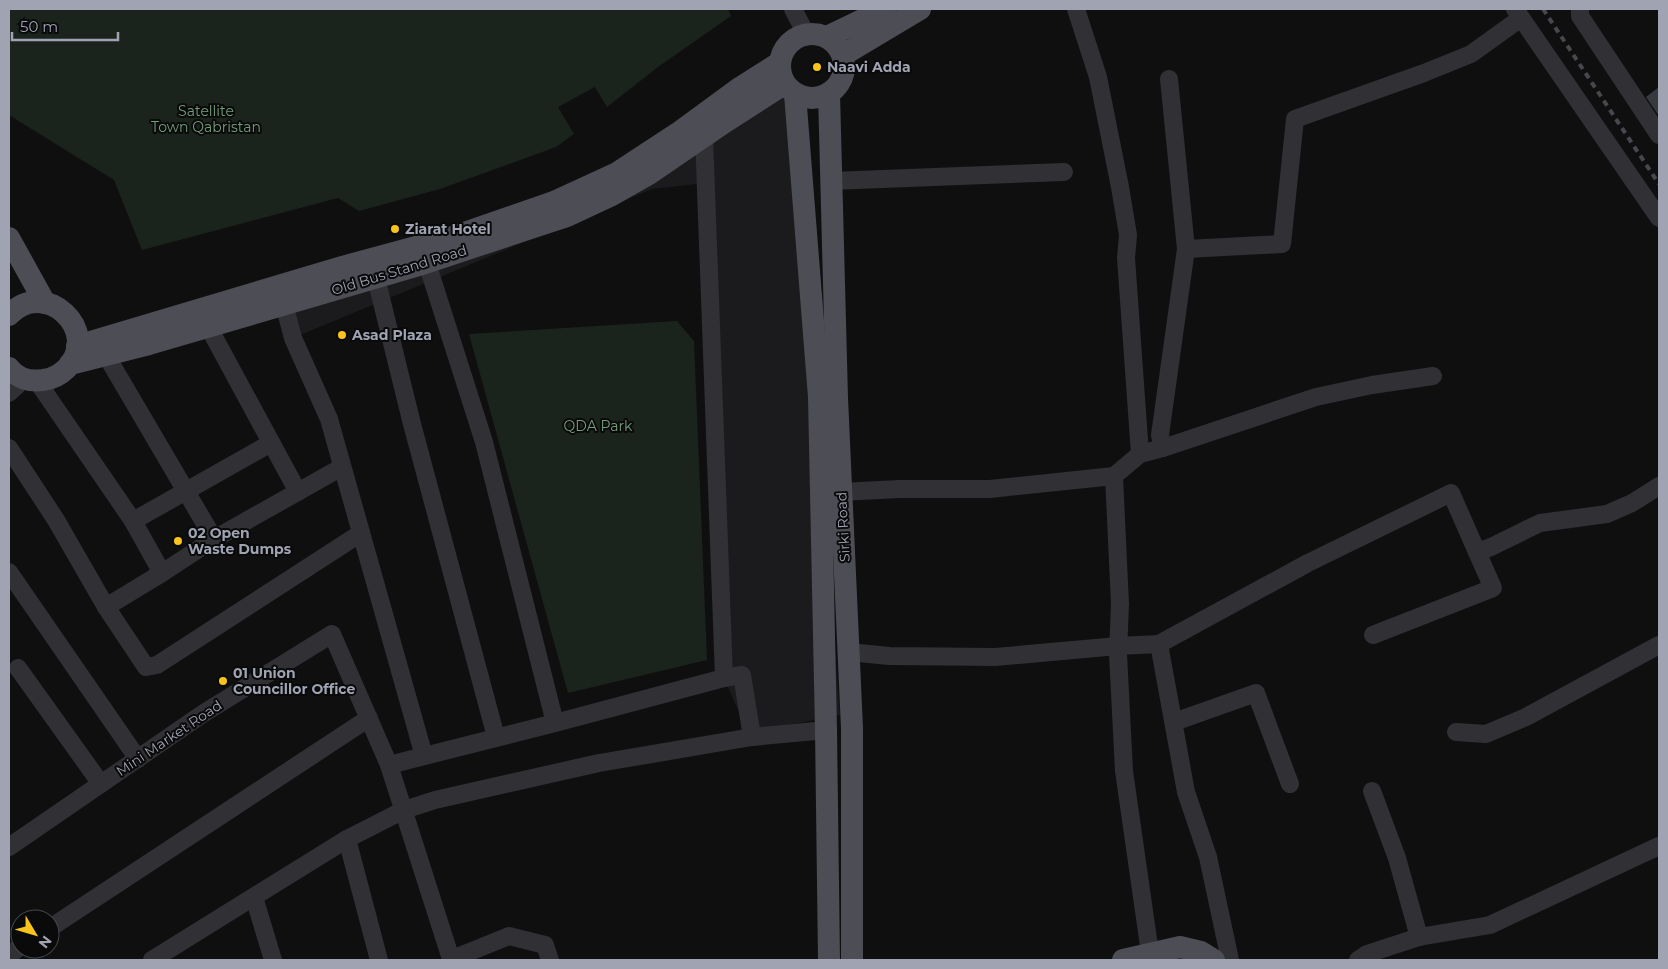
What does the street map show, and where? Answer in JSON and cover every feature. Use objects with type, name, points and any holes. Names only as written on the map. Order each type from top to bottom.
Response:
[{"type":"main road","points":[[817,35],[836,45],[843,55],[844,70],[835,89],[829,93],[812,98],[803,98],[786,80],[782,53],[788,44],[796,37],[817,35],[885,9]]},
{"type":"main road","points":[[843,55],[920,9]]},
{"type":"main road","name":"Old Bus Stand Road","points":[[74,355],[106,355],[427,263],[567,216],[612,195],[649,174],[786,80]]},
{"type":"main road","name":"Old Bus Stand Road","points":[[74,355],[342,267],[456,236],[554,202],[617,173],[678,133],[738,89],[786,80]]},
{"type":"main road","name":"Sirki Road","points":[[786,80],[819,398],[829,960]]},
{"type":"main road","name":"Sirki Road","points":[[829,93],[837,398],[852,728],[852,960]]},
{"type":"main road","points":[[9,238],[45,303]]},
{"type":"main road","points":[[9,315],[21,306],[32,302],[56,306],[69,318],[77,334],[74,355],[61,373],[50,380],[20,380]]},
{"type":"main road","points":[[1123,960],[1150,957],[1180,947],[1201,952],[1214,960]]},
{"type":"street","points":[[793,9],[817,35]]},
{"type":"street","points":[[1076,9],[1098,77],[1128,235],[1126,258],[1140,454]]},
{"type":"street","points":[[1580,9],[1580,16],[1659,135]]},
{"type":"street","points":[[1186,249],[1282,244],[1295,119],[1424,73],[1471,54],[1518,13],[1659,218]]},
{"type":"street","points":[[1163,448],[1160,435],[1186,249],[1169,80]]},
{"type":"street","points":[[704,136],[724,678]]},
{"type":"street","points":[[831,181],[1064,172]]},
{"type":"street","points":[[427,263],[484,442],[555,723]]},
{"type":"street","points":[[376,278],[412,424],[496,737]]},
{"type":"street","points":[[284,304],[293,338],[329,419],[424,756]]},
{"type":"street","points":[[208,326],[298,492]]},
{"type":"street","points":[[106,355],[214,539]]},
{"type":"street","points":[[841,492],[899,488],[990,489],[1114,476],[1140,454],[1316,397],[1372,384],[1432,376]]},
{"type":"street","points":[[20,380],[133,521],[162,573]]},
{"type":"street","points":[[133,521],[271,443]]},
{"type":"street","points":[[9,448],[56,520],[106,607],[146,667],[157,665],[361,533]]},
{"type":"street","points":[[106,607],[214,539],[342,467]]},
{"type":"street","points":[[1114,476],[1120,604],[1118,646],[1124,771],[1150,957]]},
{"type":"street","points":[[1476,552],[1492,547],[1540,523],[1607,514],[1632,503],[1659,486]]},
{"type":"street","points":[[849,652],[889,656],[995,657],[1159,644],[1308,563],[1451,493],[1493,588],[1373,635]]},
{"type":"street","points":[[9,572],[138,759]]},
{"type":"street","name":"Mini Market Road","points":[[10,843],[101,784],[204,713],[332,634],[369,718]]},
{"type":"street","points":[[1159,644],[1186,792],[1208,857],[1230,960]]},
{"type":"street","points":[[1456,732],[1486,734],[1526,717],[1659,646]]},
{"type":"street","points":[[18,668],[101,784]]},
{"type":"street","points":[[389,765],[724,678],[742,675],[752,738]]},
{"type":"street","points":[[1174,722],[1256,692],[1290,784]]},
{"type":"street","points":[[60,921],[369,718],[389,765],[450,958],[457,957],[509,936],[545,945],[550,960]]},
{"type":"street","points":[[152,960],[171,955],[254,897],[347,839],[404,810],[435,800],[598,763],[752,738],[826,730]]},
{"type":"street","points":[[1372,791],[1397,858],[1419,937]]},
{"type":"street","points":[[347,839],[379,960]]},
{"type":"street","points":[[1358,960],[1367,954],[1419,937],[1490,924],[1659,846]]},
{"type":"street","points":[[254,897],[273,960]]},
{"type":"shaded area","points":[[784,85],[793,94],[840,715],[748,733],[724,678],[706,183],[652,189],[293,338],[284,304],[427,263]]},
{"type":"green space","name":"Satellite Town Qabristan","points":[[9,9],[728,9],[731,16],[658,67],[607,107],[595,87],[558,107],[574,134],[556,147],[440,189],[359,211],[338,198],[142,250],[114,180],[9,115]]},
{"type":"green space","name":"QDA Park","points":[[677,321],[694,341],[707,660],[568,693],[469,334]]},
{"type":"building","points":[[1659,87],[1659,116],[1646,97]]},
{"type":"railway","points":[[1543,9],[1659,184]]},
{"type":"place","name":"Naavi Adda","points":[[817,67]]},
{"type":"place","name":"Ziarat Hotel","points":[[395,229]]},
{"type":"place","name":"Asad Plaza","points":[[342,335]]},
{"type":"place","name":"02 Open Waste Dumps","points":[[178,541]]},
{"type":"place","name":"01 Union Councillor Office","points":[[223,681]]}]
